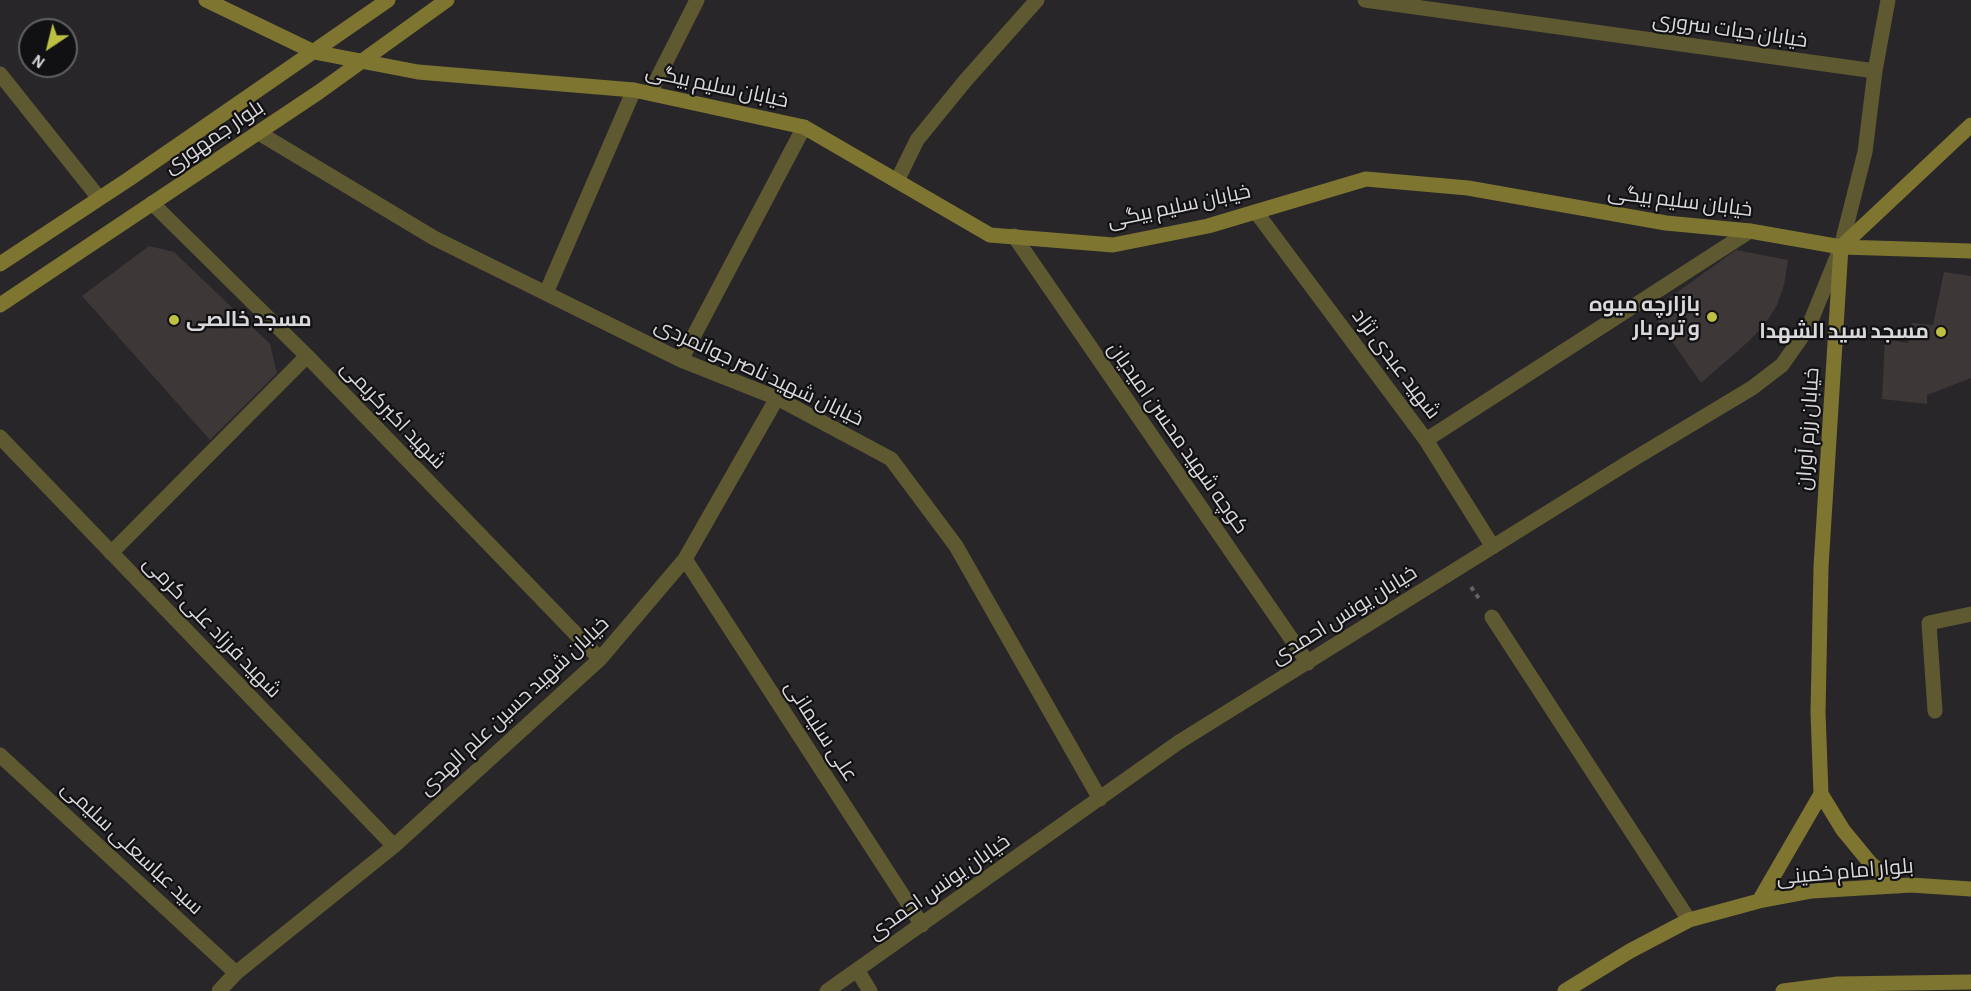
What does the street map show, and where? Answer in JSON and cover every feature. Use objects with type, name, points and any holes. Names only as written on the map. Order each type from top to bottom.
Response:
[{"type":"street","name":"خیابان سلیم بیگی","points":[[206,0],[314,52],[418,72],[634,90],[804,127],[990,235],[1113,244],[1208,226],[1366,179],[1468,188],[1666,223],[1750,231],[1841,247],[1971,251]]},
{"type":"street","name":"بلوار جمهوری","points":[[0,264],[388,0]]},
{"type":"street","name":"بلوار جمهوری","points":[[0,305],[259,133],[447,0]]},
{"type":"street","points":[[650,93],[697,0]]},
{"type":"street","points":[[897,181],[917,140],[965,81],[1037,0]]},
{"type":"street","name":"خیابان حیات سروری","points":[[1365,0],[1875,71]]},
{"type":"street","name":"خیابان رزم آوران","points":[[1888,0],[1875,71],[1865,152],[1841,247],[1821,567],[1818,712],[1821,794],[1843,830],[1871,864],[1899,886]]},
{"type":"street","points":[[0,74],[99,198]]},
{"type":"street","points":[[546,293],[634,90]]},
{"type":"street","points":[[1841,247],[1971,125]]},
{"type":"street","points":[[681,360],[804,127]]},
{"type":"street","name":"خیابان شهید ناصر جوانمردی","points":[[259,133],[434,238],[681,360],[777,398],[891,459],[956,546],[1100,799]]},
{"type":"street","name":"شهید اکبرکریمی","points":[[152,203],[307,356],[600,659]]},
{"type":"street","name":"شهید عبدی نژاد","points":[[1256,212],[1426,440],[1492,547]]},
{"type":"street","points":[[1426,440],[1750,231]]},
{"type":"street","name":"کوچه شهید محسن امیدیان","points":[[1014,236],[1308,663]]},
{"type":"street","name":"خیابان یونس احمدی","points":[[827,991],[1179,742],[1752,388],[1782,366],[1808,328],[1841,247]]},
{"type":"street","points":[[111,553],[307,356]]},
{"type":"street","name":"خیابان شهید حسین علم الهدی","points":[[219,991],[236,973],[394,846],[600,659],[685,560],[777,398]]},
{"type":"street","name":"شهید فرزاد علی کرمی","points":[[0,437],[394,846]]},
{"type":"street","name":"علی سلیمانی","points":[[685,560],[922,925]]},
{"type":"street","points":[[1935,711],[1929,622],[1971,614]]},
{"type":"street","points":[[1492,617],[1689,920]]},
{"type":"street","name":"سید عباسعلی سلیمی","points":[[0,755],[236,973]]},
{"type":"street","points":[[1759,901],[1821,794]]},
{"type":"street","name":"بلوار امام خمینی","points":[[1565,991],[1630,951],[1689,920],[1759,901],[1812,891],[1911,885],[1971,889]]},
{"type":"street","points":[[857,970],[870,991]]},
{"type":"street","points":[[1783,991],[1838,984],[1971,982]]},
{"type":"path","points":[[1458,569],[1492,617]]},
{"type":"building","name":"مسجد خالصی","points":[[149,246],[174,252],[270,344],[277,373],[210,440],[82,296]]},
{"type":"building","name":"بازارچه میوه و تره بار","points":[[1736,250],[1788,260],[1784,285],[1777,305],[1765,324],[1701,383],[1651,311]]},
{"type":"building","name":"مسجد سید الشهدا","points":[[1944,272],[1971,276],[1971,378],[1927,395],[1927,404],[1882,399],[1885,339],[1908,343],[1912,323],[1933,325]]},
{"type":"place","name":"بازارچه میوه و تره بار","points":[[1712,317]]},
{"type":"place","name":"مسجد خالصی","points":[[174,320]]},
{"type":"place","name":"مسجد سید الشهدا","points":[[1941,332]]}]
